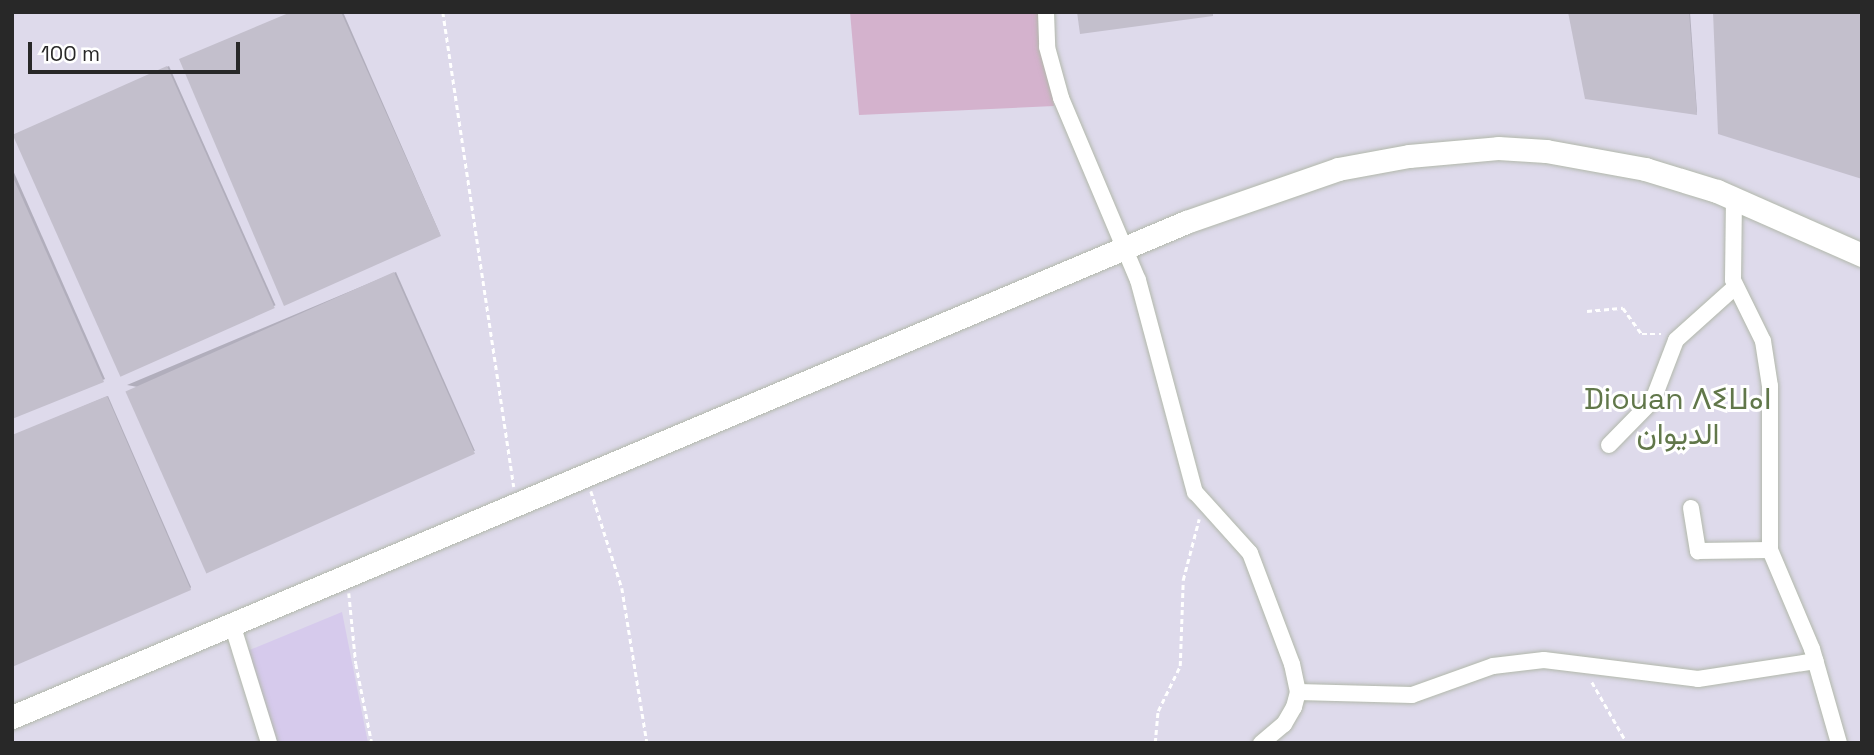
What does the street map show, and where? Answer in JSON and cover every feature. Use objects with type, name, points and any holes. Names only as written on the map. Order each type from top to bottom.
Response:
[{"type":"main road","points":[[12,717],[1218,209],[1338,169],[1409,156],[1498,148],[1546,151],[1645,169],[1734,198],[1862,256]]},
{"type":"street","points":[[1046,12],[1046,40],[1060,98],[1124,248],[1160,347],[1195,492],[1203,505],[1250,553],[1259,571],[1298,692],[1284,724],[1261,743]]},
{"type":"street","points":[[1734,198],[1734,288],[1763,341],[1770,386],[1770,550],[1816,661],[1839,743]]},
{"type":"street","points":[[1609,445],[1653,400],[1672,346],[1734,288]]},
{"type":"street","points":[[1691,508],[1698,551],[1770,550]]},
{"type":"street","points":[[232,624],[269,743]]},
{"type":"street","points":[[1298,692],[1412,695],[1493,666],[1544,660],[1698,679],[1816,661]]},
{"type":"path","points":[[443,12],[516,504]]},
{"type":"path","points":[[1587,311],[1623,308],[1642,334],[1683,333]]},
{"type":"path","points":[[585,475],[622,588],[647,743]]},
{"type":"path","points":[[1155,743],[1158,711],[1180,666],[1183,580],[1203,505]]},
{"type":"path","points":[[347,576],[356,664],[372,743]]},
{"type":"path","points":[[1582,663],[1627,743]]},
{"type":"shaded area","points":[[850,12],[1042,12],[1054,106],[859,115]]},
{"type":"shaded area","points":[[342,612],[368,743],[272,743],[247,651]]},
{"type":"building","points":[[291,12],[341,12],[441,236],[284,306],[179,59]]},
{"type":"building","points":[[1077,12],[1213,12],[1213,16],[1080,34]]},
{"type":"building","points":[[1568,12],[1689,12],[1697,115],[1585,99]]},
{"type":"building","points":[[1713,12],[1862,12],[1862,179],[1718,134]]},
{"type":"building","points":[[167,66],[275,308],[120,377],[13,135]]},
{"type":"building","points":[[12,175],[104,382],[12,419]]},
{"type":"building","points":[[394,272],[475,454],[206,573],[125,392]]},
{"type":"building","points":[[107,396],[191,590],[12,667],[12,435]]},
{"type":"district","name":"Diouan ⴷⵉⵡⴰⵏ الديوان","points":[[1678,416]]}]
